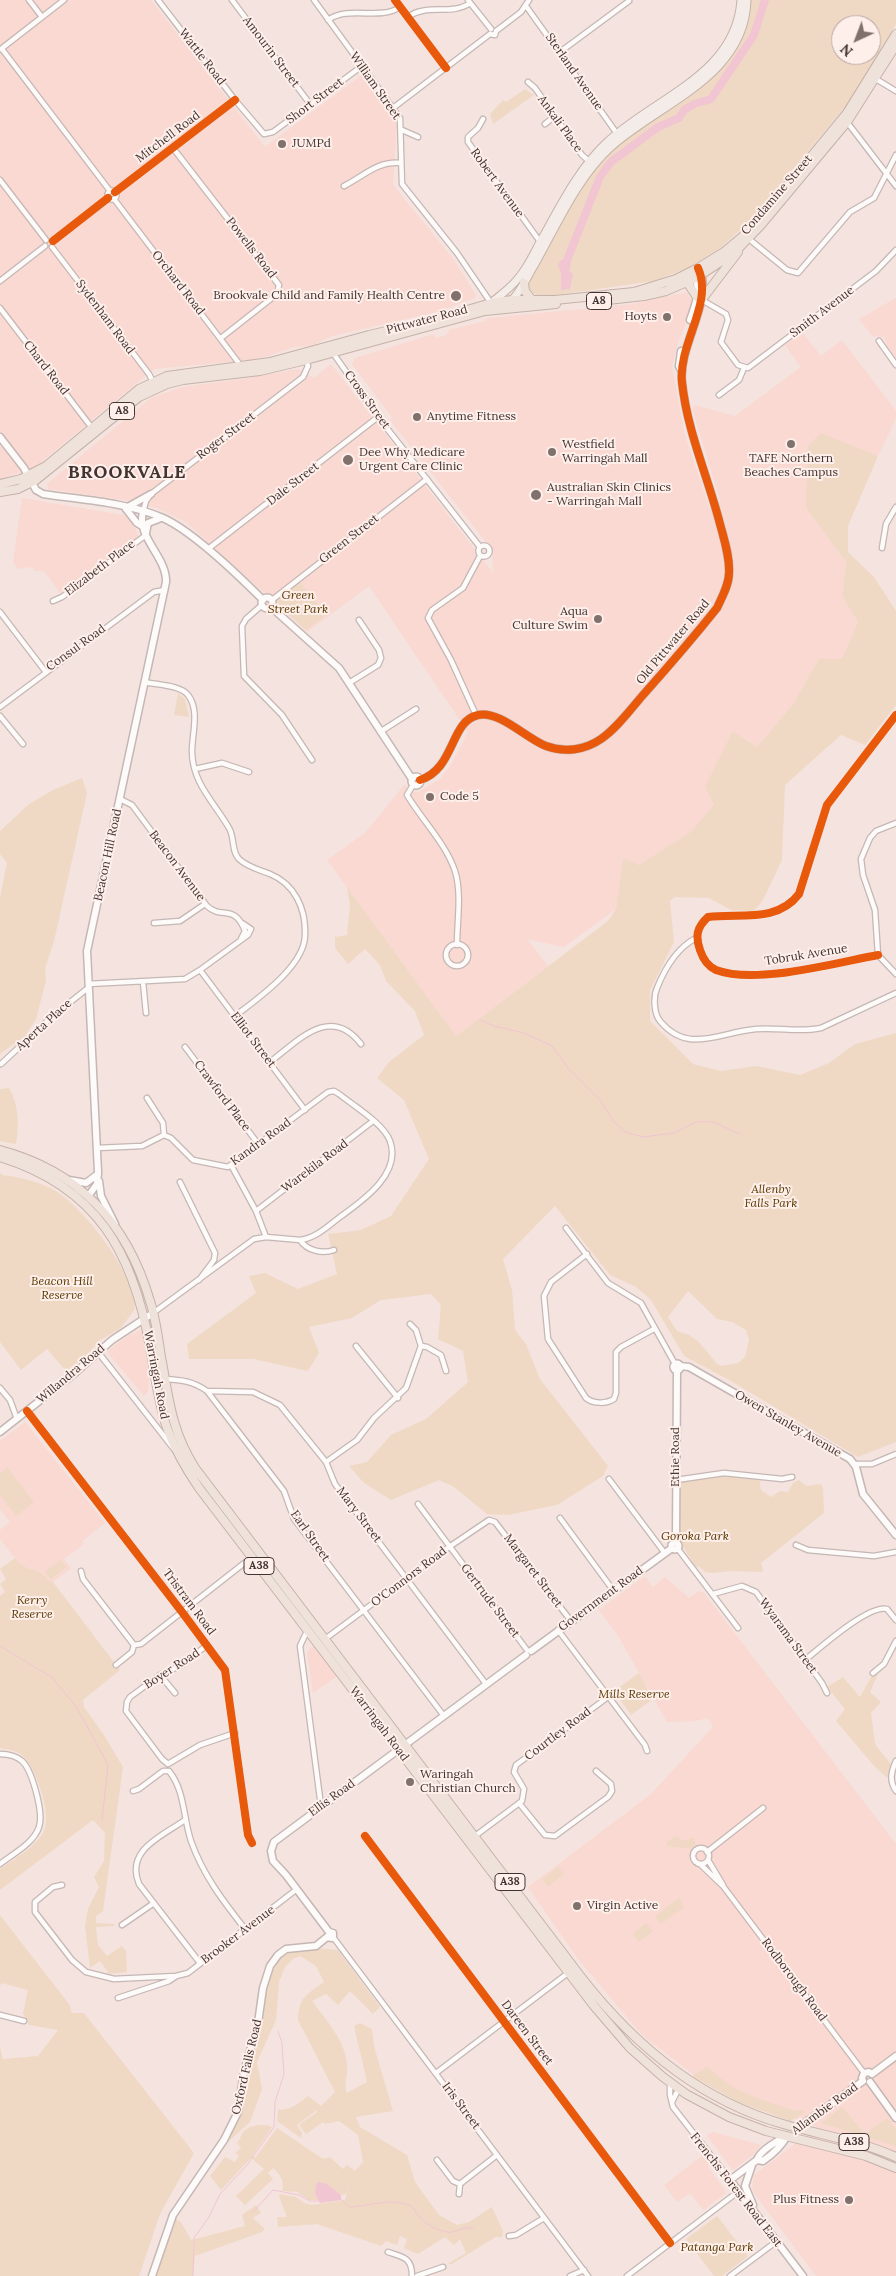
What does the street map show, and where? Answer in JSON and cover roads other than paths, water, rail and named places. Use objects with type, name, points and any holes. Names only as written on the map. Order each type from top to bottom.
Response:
[{"type":"highway","name":"Condamine Street","points":[[499,309],[656,294],[687,282],[752,226],[846,119],[896,34]]},
{"type":"highway","name":"Condamine Street","points":[[491,303],[634,292],[697,273],[726,260],[749,239],[846,119],[876,79],[896,45]]},
{"type":"highway","points":[[687,282],[701,298],[735,257],[741,246]]},
{"type":"highway","points":[[524,283],[525,292],[532,300]]},
{"type":"highway","name":"Pittwater Road","points":[[0,484],[30,480],[139,389],[183,380],[252,372],[306,360],[330,350],[491,303]]},
{"type":"highway","name":"Pittwater Road","points":[[0,492],[18,489],[155,385],[181,372],[242,367],[330,350],[499,309]]},
{"type":"highway","name":"Warringah Road","points":[[0,1150],[41,1164],[68,1179],[89,1195],[115,1225],[126,1242],[140,1271],[154,1313],[168,1404],[175,1428],[191,1462],[325,1639],[568,1973],[621,2039],[670,2082],[729,2116],[766,2132],[866,2156],[896,2168]]},
{"type":"highway","name":"Warringah Road","points":[[0,1157],[40,1173],[82,1202],[105,1225],[116,1242],[134,1281],[144,1318],[162,1412],[179,1456],[199,1488],[308,1629],[475,1836],[593,1992],[638,2041],[675,2072],[711,2094],[747,2112],[798,2128],[862,2144],[896,2157]]},
{"type":"highway","points":[[82,1202],[89,1195]]},
{"type":"highway","name":"Allambie Road","points":[[787,2136],[798,2128]]},
{"type":"main road","name":"Pittwater Road","points":[[512,300],[524,283],[576,179],[619,136],[704,71],[719,56],[736,25],[741,0]]},
{"type":"main road","name":"Pittwater Road","points":[[619,136],[701,82],[726,59],[741,31],[747,0]]},
{"type":"main road","name":"Pittwater Road","points":[[491,303],[518,278],[542,244]]},
{"type":"main road","points":[[499,309],[512,300]]},
{"type":"street","points":[[29,0],[42,17]]},
{"type":"street","points":[[45,246],[52,247],[53,241],[116,196],[1,50],[64,0]]},
{"type":"street","name":"Wattle Road","points":[[158,0],[235,100],[260,131],[266,134]]},
{"type":"street","name":"Amourin Street","points":[[232,0],[310,104]]},
{"type":"street","name":"William Street","points":[[314,0],[400,118],[402,130],[400,181],[456,253],[491,303]]},
{"type":"street","points":[[395,0],[446,68]]},
{"type":"street","points":[[393,108],[526,6],[529,0]]},
{"type":"street","points":[[560,52],[629,1]]},
{"type":"street","points":[[408,17],[419,11],[460,9],[469,2],[493,31]]},
{"type":"street","name":"Sterland Avenue","points":[[526,6],[619,136]]},
{"type":"street","points":[[328,20],[340,14],[389,12],[400,7]]},
{"type":"street","name":"Short Street","points":[[266,134],[273,132],[362,66]]},
{"type":"street","points":[[876,79],[896,90]]},
{"type":"street","name":"Ankali Place","points":[[528,82],[535,88],[591,163]]},
{"type":"street","name":"Mitchell Road","points":[[113,192],[235,100]]},
{"type":"street","points":[[544,124],[555,116]]},
{"type":"street","name":"Robert Avenue","points":[[483,119],[478,128],[468,137],[468,142],[542,244]]},
{"type":"street","points":[[846,119],[896,186]]},
{"type":"street","points":[[402,130],[418,137]]},
{"type":"street","name":"Powells Road","points":[[173,148],[279,285],[277,294],[220,338]]},
{"type":"street","points":[[749,239],[787,270],[793,273],[798,272],[850,212],[874,198],[896,155]]},
{"type":"street","points":[[344,186],[378,165],[400,162]]},
{"type":"street","points":[[0,180],[46,240],[53,241]]},
{"type":"street","points":[[111,198],[108,194],[113,192]]},
{"type":"street","name":"Orchard Road","points":[[111,198],[242,367]]},
{"type":"street","points":[[0,281],[45,246],[46,240]]},
{"type":"street","name":"Sydenham Road","points":[[52,247],[155,385]]},
{"type":"street","name":"Smith Avenue","points":[[719,396],[739,380],[744,368],[752,365],[876,271],[896,250]]},
{"type":"street","name":"Old Pittwater Road","points":[[476,715],[494,716],[538,742],[553,748],[574,750],[589,745],[600,740],[622,720],[717,608],[725,590],[729,572],[724,539],[691,428],[682,372],[679,366],[680,353],[701,298],[697,273]]},
{"type":"street","points":[[701,298],[726,314],[728,320],[721,342],[738,365],[744,368]]},
{"type":"street","name":"Chard Road","points":[[0,308],[92,428]]},
{"type":"street","points":[[879,341],[896,365]]},
{"type":"street","name":"Cross Street","points":[[330,350],[378,417],[480,547]]},
{"type":"street","name":"Roger Street","points":[[142,512],[150,494],[303,377],[308,366],[306,360]]},
{"type":"street","name":"Dale Street","points":[[207,550],[378,417]]},
{"type":"street","points":[[0,437],[37,492],[126,508],[162,518],[184,530],[263,603]]},
{"type":"street","name":"Green Street","points":[[272,603],[427,479]]},
{"type":"street","points":[[126,508],[150,494]]},
{"type":"street","points":[[882,548],[886,524],[896,507]]},
{"type":"street","points":[[126,508],[142,526]]},
{"type":"street","name":"Beacon Hill Road","points":[[98,1177],[87,951],[165,590],[166,574],[142,526],[142,512]]},
{"type":"street","points":[[146,535],[148,523],[162,518]]},
{"type":"street","name":"Elizabeth Place","points":[[53,601],[62,597],[146,535]]},
{"type":"street","points":[[312,760],[286,720],[244,676],[242,626],[246,620],[267,598],[330,660],[349,684],[413,782],[418,785],[420,780],[429,776],[440,766],[449,755],[463,725],[476,715],[451,660],[428,618],[432,610],[463,588],[480,556],[478,552],[480,547],[486,546],[490,551],[486,556],[480,556]]},
{"type":"street","name":"Consul Road","points":[[0,706],[154,592],[165,590]]},
{"type":"street","points":[[0,612],[45,671]]},
{"type":"street","points":[[349,684],[378,665],[381,658],[379,650],[359,620]]},
{"type":"street","points":[[145,682],[179,689],[189,696],[194,722],[192,750],[195,768],[202,790],[231,831],[235,853],[239,858],[281,879],[303,907],[305,933],[302,949],[277,983],[235,1016]]},
{"type":"street","points":[[380,732],[416,708]]},
{"type":"street","points":[[896,715],[827,805],[799,894],[792,904],[775,912],[756,916],[708,917],[699,925],[696,938],[678,951],[660,980],[654,995],[657,1017],[668,1031],[687,1040],[759,1028],[809,1031],[821,1028],[896,994]]},
{"type":"street","points":[[0,716],[23,744]]},
{"type":"street","points":[[195,768],[222,763],[249,772]]},
{"type":"street","points":[[413,782],[407,796],[444,851],[455,872],[458,895],[456,945]]},
{"type":"street","name":"Beacon Avenue","points":[[88,986],[180,980],[200,970],[241,939],[245,932],[241,922],[233,914],[214,911],[205,904],[132,805],[120,799]]},
{"type":"street","points":[[896,823],[876,831],[870,838],[861,860],[863,875],[875,910],[878,954],[896,974]]},
{"type":"street","points":[[154,923],[180,921],[205,904]]},
{"type":"street","name":"Tobruk Avenue","points":[[696,938],[704,961],[714,969],[727,972],[772,975],[878,954]]},
{"type":"street","points":[[456,945],[465,948],[468,955],[464,963],[457,966],[449,962],[446,956],[450,948],[456,945]]},
{"type":"street","name":"Elliot Street","points":[[200,970],[305,1110]]},
{"type":"street","points":[[143,982],[146,1014]]},
{"type":"street","name":"Aperta Place","points":[[1,1064],[88,986]]},
{"type":"street","points":[[270,1062],[310,1032],[322,1026],[345,1029],[361,1044]]},
{"type":"street","name":"Crawford Place","points":[[185,1047],[259,1145]]},
{"type":"street","name":"Kandra Road","points":[[164,1135],[172,1138],[193,1160],[220,1166],[231,1166],[331,1091],[336,1092],[373,1121]]},
{"type":"street","points":[[97,1148],[142,1146],[164,1135],[160,1117],[148,1098]]},
{"type":"street","points":[[154,1313],[254,1240],[266,1237],[300,1240],[310,1238],[370,1194],[390,1164],[392,1147],[384,1131],[373,1121]]},
{"type":"street","name":"Warekila Road","points":[[256,1211],[373,1121]]},
{"type":"street","points":[[231,1166],[256,1211],[266,1237]]},
{"type":"street","points":[[68,1179],[86,1183],[98,1177]]},
{"type":"street","points":[[89,1195],[98,1177]]},
{"type":"street","name":"Warringah Road","points":[[98,1177],[101,1196],[115,1225]]},
{"type":"street","points":[[180,1182],[215,1253],[214,1260],[198,1281]]},
{"type":"street","points":[[566,1228],[611,1286],[638,1300],[677,1367]]},
{"type":"street","points":[[300,1240],[306,1246],[319,1251],[334,1250]]},
{"type":"street","points":[[587,1254],[551,1282],[544,1296],[548,1339],[586,1398],[591,1402],[604,1402],[614,1399],[616,1393],[616,1352],[621,1347],[654,1329]]},
{"type":"street","name":"Willandra Road","points":[[0,1432],[75,1373],[112,1340],[154,1313]]},
{"type":"street","points":[[326,1462],[357,1440],[374,1418],[398,1398],[409,1382],[421,1346],[416,1330],[410,1324]]},
{"type":"street","points":[[356,1346],[398,1398]]},
{"type":"street","points":[[421,1346],[427,1347],[441,1355],[446,1371]]},
{"type":"street","points":[[98,1352],[179,1456]]},
{"type":"street","name":"Owen Stanley Avenue","points":[[677,1367],[689,1367],[850,1459],[855,1464],[872,1464],[896,1454]]},
{"type":"street","name":"Ethie Road","points":[[675,1547],[677,1367]]},
{"type":"street","name":"Earl Street","points":[[165,1379],[186,1380],[197,1384],[207,1391],[284,1491],[294,1519],[444,1716]]},
{"type":"street","points":[[0,1388],[10,1400],[17,1419]]},
{"type":"street","name":"Mary Street","points":[[207,1391],[252,1392],[280,1405],[326,1462],[335,1484],[486,1684]]},
{"type":"street","name":"Tristram Road","points":[[27,1411],[225,1670],[248,1835],[252,1843]]},
{"type":"street","points":[[855,1464],[863,1494],[896,1535]]},
{"type":"street","points":[[676,1480],[719,1473],[782,1479],[792,1477]]},
{"type":"street","points":[[609,1479],[664,1552]]},
{"type":"street","name":"Gertrude Street","points":[[418,1504],[528,1652]]},
{"type":"street","points":[[560,1518],[613,1590]]},
{"type":"street","name":"O'Connors Road","points":[[325,1639],[449,1547],[489,1520],[495,1522]]},
{"type":"street","name":"Margaret Street","points":[[495,1522],[570,1620]]},
{"type":"street","points":[[796,1546],[808,1550],[874,1556],[896,1552]]},
{"type":"street","points":[[675,1547],[738,1628]]},
{"type":"street","name":"Government Road","points":[[402,1747],[570,1620],[664,1552],[675,1547]]},
{"type":"street","points":[[134,1645],[142,1644],[252,1557]]},
{"type":"street","points":[[80,1571],[83,1579],[134,1645]]},
{"type":"street","name":"Wyarama Street","points":[[713,1594],[737,1586],[752,1589],[769,1608],[822,1683],[827,1693]]},
{"type":"street","points":[[805,1660],[856,1621],[881,1608],[887,1610],[896,1620]]},
{"type":"street","points":[[308,1629],[300,1646],[321,1806]]},
{"type":"street","points":[[558,1630],[647,1751]]},
{"type":"street","points":[[873,1673],[884,1664],[896,1641]]},
{"type":"street","points":[[116,1665],[132,1652],[134,1645]]},
{"type":"street","name":"Boyer Road","points":[[207,1645],[182,1665],[160,1675],[130,1697],[126,1706],[129,1717],[168,1764],[200,1745],[235,1733]]},
{"type":"street","points":[[160,1675],[175,1693]]},
{"type":"street","name":"Courtley Road","points":[[519,1803],[525,1794],[514,1776],[516,1765],[608,1697]]},
{"type":"street","name":"Ellis Road","points":[[298,1889],[273,1861],[270,1851],[274,1842],[402,1747]]},
{"type":"street","points":[[0,1754],[17,1757],[27,1768],[40,1812],[40,1826],[34,1836],[0,1864]]},
{"type":"street","points":[[896,1761],[891,1772],[892,1785],[896,1791]]},
{"type":"street","points":[[133,1790],[139,1789],[163,1771],[169,1771],[181,1791],[185,1820],[191,1841],[209,1882],[245,1929]]},
{"type":"street","points":[[475,1836],[519,1803],[545,1836],[555,1836],[608,1797],[612,1792],[611,1784],[596,1771]]},
{"type":"street","points":[[707,1852],[763,1808]]},
{"type":"street","points":[[185,1820],[144,1849],[136,1860],[135,1875],[200,1963]]},
{"type":"street","name":"Dareen Street","points":[[365,1836],[670,2243]]},
{"type":"street","points":[[700,1848],[707,1852],[708,1860],[701,1865],[694,1860],[693,1854],[700,1848]]},
{"type":"street","name":"Rodborough Road","points":[[708,1860],[723,1886],[864,2073]]},
{"type":"street","name":"Rodborough Road","points":[[701,1865],[723,1886]]},
{"type":"street","name":"Brooker Avenue","points":[[62,1885],[53,1887],[35,1902],[35,1912],[78,1967],[95,1975],[114,1979],[176,1976],[188,1972],[298,1889]]},
{"type":"street","points":[[298,1889],[330,1936]]},
{"type":"street","points":[[122,1925],[154,1903]]},
{"type":"street","name":"Iris Street","points":[[330,1936],[436,2073],[588,2276]]},
{"type":"street","name":"Oxford Falls Road","points":[[152,2276],[173,2215],[224,2140],[238,2112],[244,2072],[258,2023],[263,1988],[270,1966],[278,1955],[286,1949],[316,1946],[330,1936]]},
{"type":"street","points":[[436,2073],[568,1973]]},
{"type":"street","name":"Brooker Avenue","points":[[118,1998],[169,1981],[176,1976]]},
{"type":"street","points":[[0,2015],[24,2022]]},
{"type":"street","points":[[872,2074],[896,2056]]},
{"type":"street","points":[[872,2074],[869,2072],[864,2073],[862,2078],[896,2118]]},
{"type":"street","points":[[867,2082],[873,2079],[872,2074]]},
{"type":"street","name":"Frenchs Forest Road East","points":[[670,2082],[672,2102],[677,2114],[803,2276]]},
{"type":"street","name":"Allambie Road","points":[[798,2128],[867,2082]]},
{"type":"street","points":[[672,2102],[679,2088]]},
{"type":"street","name":"Allambie Road","points":[[730,2180],[777,2141],[787,2136]]},
{"type":"street","points":[[459,2194],[460,2184],[497,2155]]},
{"type":"street","points":[[437,2160],[453,2181],[460,2184]]},
{"type":"street","points":[[754,2162],[746,2186],[760,2219]]},
{"type":"street","points":[[627,2276],[739,2192]]},
{"type":"street","points":[[509,2236],[516,2235],[544,2218]]},
{"type":"street","points":[[730,2276],[777,2241]]},
{"type":"street","points":[[388,2252],[410,2261],[412,2276]]},
{"type":"street","points":[[417,2276],[443,2267]]},
{"type":"street","points":[[570,2276],[584,2270]]},
{"type":"waterway","points":[[566,268],[567,260],[600,177],[611,162],[658,127],[679,118],[684,110],[694,104],[711,99],[754,35],[765,0]]},
{"type":"waterway","points":[[480,1020],[494,1026],[524,1033],[552,1046],[568,1068],[600,1100],[614,1122],[625,1132],[643,1137],[674,1133],[696,1122],[713,1122],[740,1134]]},
{"type":"waterway","points":[[0,1646],[53,1678],[77,1708],[108,1765],[102,1820]]},
{"type":"waterway","points":[[193,2276],[194,2238],[209,2217],[220,2194],[247,2165],[274,2127],[275,2102],[284,2074],[282,2043],[278,2031]]},
{"type":"waterway","points":[[253,2212],[273,2190],[299,2195],[310,2201],[321,2201]]},
{"type":"waterway","points":[[339,2198],[350,2207],[388,2202],[404,2203],[411,2206],[427,2224],[447,2232],[473,2228]]},
{"type":"place","name":"JUMPd","points":[[282,144]]},
{"type":"place","name":"Brookvale Child and Family Health Centre","points":[[456,296]]},
{"type":"place","name":"Hoyts","points":[[667,317]]},
{"type":"place","name":"Anytime Fitness","points":[[417,417]]},
{"type":"place","name":"TAFE Northern Beaches Campus","points":[[791,444]]},
{"type":"place","name":"Westfield Warringah Mall","points":[[552,452]]},
{"type":"place","name":"Dee Why Medicare Urgent Care Clinic","points":[[348,460]]},
{"type":"place","name":"Australian Skin Clinics - Warringah Mall","points":[[536,495]]},
{"type":"place","name":"Aqua Culture Swim","points":[[598,619]]},
{"type":"place","name":"Code 5","points":[[430,797]]},
{"type":"place","name":"Waringah Christian Church","points":[[410,1782]]},
{"type":"place","name":"Virgin Active","points":[[577,1906]]},
{"type":"place","name":"Plus Fitness","points":[[849,2200]]},
{"type":"district","name":"BROOKVALE","points":[[127,473]]},
{"type":"park label","name":"Green Street Park","points":[[298,603]]},
{"type":"park label","name":"Allenby Falls Park","points":[[771,1197]]},
{"type":"park label","name":"Beacon Hill Reserve","points":[[62,1289]]},
{"type":"park label","name":"Goroka Park","points":[[695,1537]]},
{"type":"park label","name":"Kerry Reserve","points":[[32,1608]]},
{"type":"park label","name":"Mills Reserve","points":[[634,1695]]},
{"type":"park label","name":"Patanga Park","points":[[717,2248]]}]
